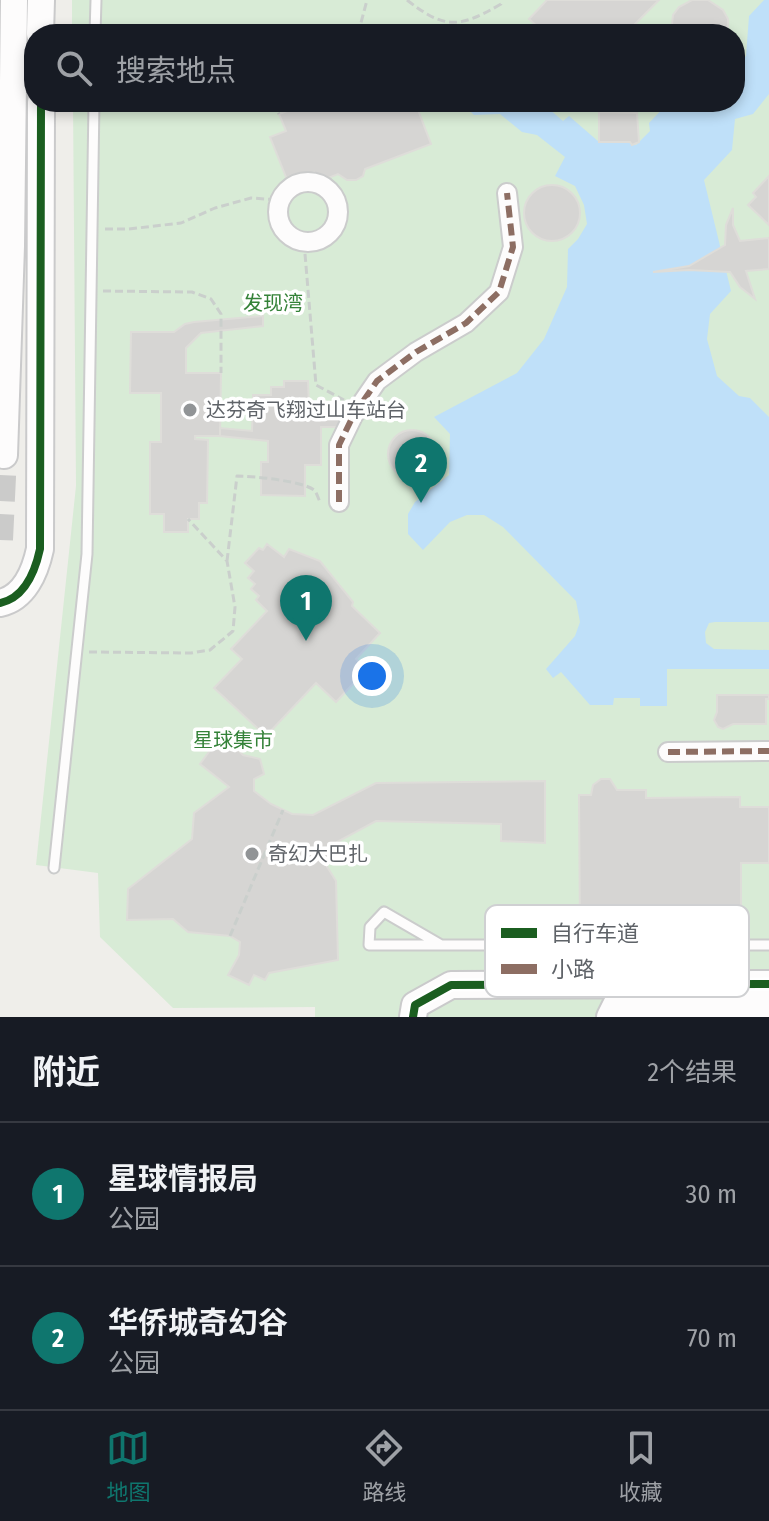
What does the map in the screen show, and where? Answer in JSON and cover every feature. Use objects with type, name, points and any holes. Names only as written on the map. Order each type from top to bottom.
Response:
[{"type":"street","points":[[40,24],[41,0]]},
{"type":"street","points":[[4,455],[15,1]]},
{"type":"street","points":[[0,603],[11,601],[25,587],[40,549],[41,112]]},
{"type":"street","points":[[307,181],[326,187],[333,194],[339,211],[332,230],[315,241],[304,242],[286,233],[278,215],[280,200],[288,188],[307,181]]},
{"type":"street","points":[[330,502],[339,445],[358,408],[377,381],[416,352],[466,323],[499,292],[513,247],[507,193]]},
{"type":"street","points":[[668,752],[769,751]]},
{"type":"street","points":[[749,986],[769,984]]},
{"type":"street","points":[[413,1017],[415,1005],[451,985],[485,989]]},
{"type":"street","points":[[564,997],[611,1002],[769,1006]]},
{"type":"street","points":[[611,1002],[655,997]]},
{"type":"lane","points":[[95,24],[96,0]]},
{"type":"lane","points":[[54,868],[87,554],[94,112]]},
{"type":"lane","points":[[441,945],[384,912],[370,927],[369,945],[441,945],[485,945]]},
{"type":"path","points":[[361,24],[367,0]]},
{"type":"path","points":[[407,0],[426,15],[447,23],[476,19],[501,4],[502,0]]},
{"type":"path","points":[[92,229],[129,229],[181,223],[215,208],[251,198],[280,200]]},
{"type":"path","points":[[304,242],[316,385],[358,408]]},
{"type":"path","points":[[91,291],[192,292],[211,299],[221,314],[221,373]]},
{"type":"path","points":[[77,652],[191,653],[210,650],[233,631],[235,607],[227,561],[237,476],[261,476],[305,486],[330,502]]},
{"type":"path","points":[[188,519],[227,561]]},
{"type":"path","points":[[230,936],[283,810]]},
{"type":"green space","points":[[72,0],[769,0],[769,1017],[315,1017],[315,1007],[173,1008],[100,937],[98,873],[36,865],[76,486],[73,112],[745,112],[745,24],[72,24]]},
{"type":"water","points":[[764,0],[769,0],[769,94],[753,114],[735,119],[732,150],[704,180],[731,291],[710,314],[707,339],[717,376],[739,396],[750,398],[769,417],[769,622],[715,622],[709,623],[705,632],[706,643],[714,649],[769,650],[769,669],[667,669],[667,706],[640,706],[640,698],[614,698],[613,705],[590,705],[561,672],[553,678],[546,669],[575,636],[580,622],[576,601],[503,527],[484,515],[467,515],[450,522],[423,550],[408,534],[408,514],[415,502],[449,475],[450,434],[434,417],[517,373],[544,339],[567,287],[568,249],[587,224],[584,205],[575,186],[555,176],[565,157],[537,135],[522,132],[500,114],[474,115],[471,112],[553,112],[563,121],[569,116],[599,142],[630,142],[636,145],[650,131],[649,123],[659,112],[745,112],[749,16]]},
{"type":"building","points":[[547,0],[659,0],[635,24],[535,24],[529,19]]},
{"type":"building","points":[[692,0],[708,0],[723,10],[728,24],[672,24],[673,15],[679,7]]},
{"type":"building","points":[[419,112],[431,144],[365,169],[363,176],[356,180],[347,180],[338,174],[318,182],[314,172],[288,182],[270,137],[286,131],[279,114]]},
{"type":"building","points":[[599,112],[637,113],[639,142],[632,145],[630,142],[599,142]]},
{"type":"building","points":[[769,176],[769,225],[748,205],[756,197],[753,193]]},
{"type":"building","points":[[552,185],[572,193],[580,213],[572,233],[552,241],[532,233],[524,213],[532,193]]},
{"type":"building","points":[[733,208],[733,225],[740,241],[769,238],[769,269],[746,271],[755,299],[740,287],[730,272],[653,272],[689,266],[725,245],[726,225]]},
{"type":"building","name":"达芬奇飞翔过山车站台","points":[[263,316],[263,326],[201,333],[186,348],[186,373],[221,373],[220,436],[195,436],[195,439],[208,440],[207,503],[199,503],[199,519],[188,519],[188,532],[164,532],[164,514],[150,514],[150,442],[161,442],[161,393],[130,393],[131,332],[174,332],[194,322]]},
{"type":"building","points":[[284,381],[308,381],[309,407],[326,407],[326,414],[345,414],[345,427],[321,427],[321,465],[305,465],[305,496],[261,495],[261,462],[268,462],[268,441],[220,436],[220,428],[252,431],[253,395],[271,395],[271,387],[284,387]]},
{"type":"building","points":[[412,430],[429,437],[436,454],[429,471],[412,478],[395,471],[388,454],[395,437]]},
{"type":"building","points":[[267,544],[284,557],[289,549],[320,561],[353,602],[352,606],[380,633],[356,659],[367,669],[336,702],[316,683],[266,736],[214,688],[242,659],[231,649],[267,611],[256,600],[259,596],[251,589],[255,584],[248,578],[254,571],[245,563]]},
{"type":"building","points":[[717,695],[769,695],[766,699],[766,724],[718,727],[714,720]]},
{"type":"building","name":"奇幻大巴扎","points":[[222,734],[243,755],[260,759],[264,774],[254,779],[254,791],[292,814],[313,815],[376,783],[545,781],[545,843],[501,841],[501,824],[376,821],[337,842],[326,865],[336,881],[338,960],[269,973],[265,980],[254,975],[249,985],[228,975],[239,955],[240,942],[230,936],[188,932],[173,919],[127,920],[128,889],[192,839],[194,813],[229,787],[200,764]]},
{"type":"building","points":[[601,779],[610,779],[617,790],[646,790],[646,798],[740,797],[740,807],[769,807],[769,863],[741,863],[741,905],[580,905],[579,795],[591,795],[593,785]]},
{"type":"tunnel","points":[[0,540],[4,455]]},
{"type":"marked path","points":[[339,502],[339,445],[353,416],[377,381],[416,352],[466,323],[499,292],[513,247],[507,193]]},
{"type":"marked path","points":[[668,752],[769,751]]},
{"type":"cycle path","points":[[0,603],[22,590],[40,549],[41,112]]},
{"type":"cycle path","points":[[749,984],[769,984]]},
{"type":"cycle path","points":[[413,1017],[415,1005],[451,985],[485,985]]},
{"type":"place","name":"达芬奇飞翔过山车站台","points":[[190,410]]},
{"type":"place","name":"华侨城奇幻谷","points":[[421,503]]},
{"type":"place","name":"星球情报局","points":[[306,641]]},
{"type":"place","name":"奇幻大巴扎","points":[[252,854]]},
{"type":"park label","name":"发现湾","points":[[273,303]]},
{"type":"park label","name":"星球集市","points":[[233,740]]}]
